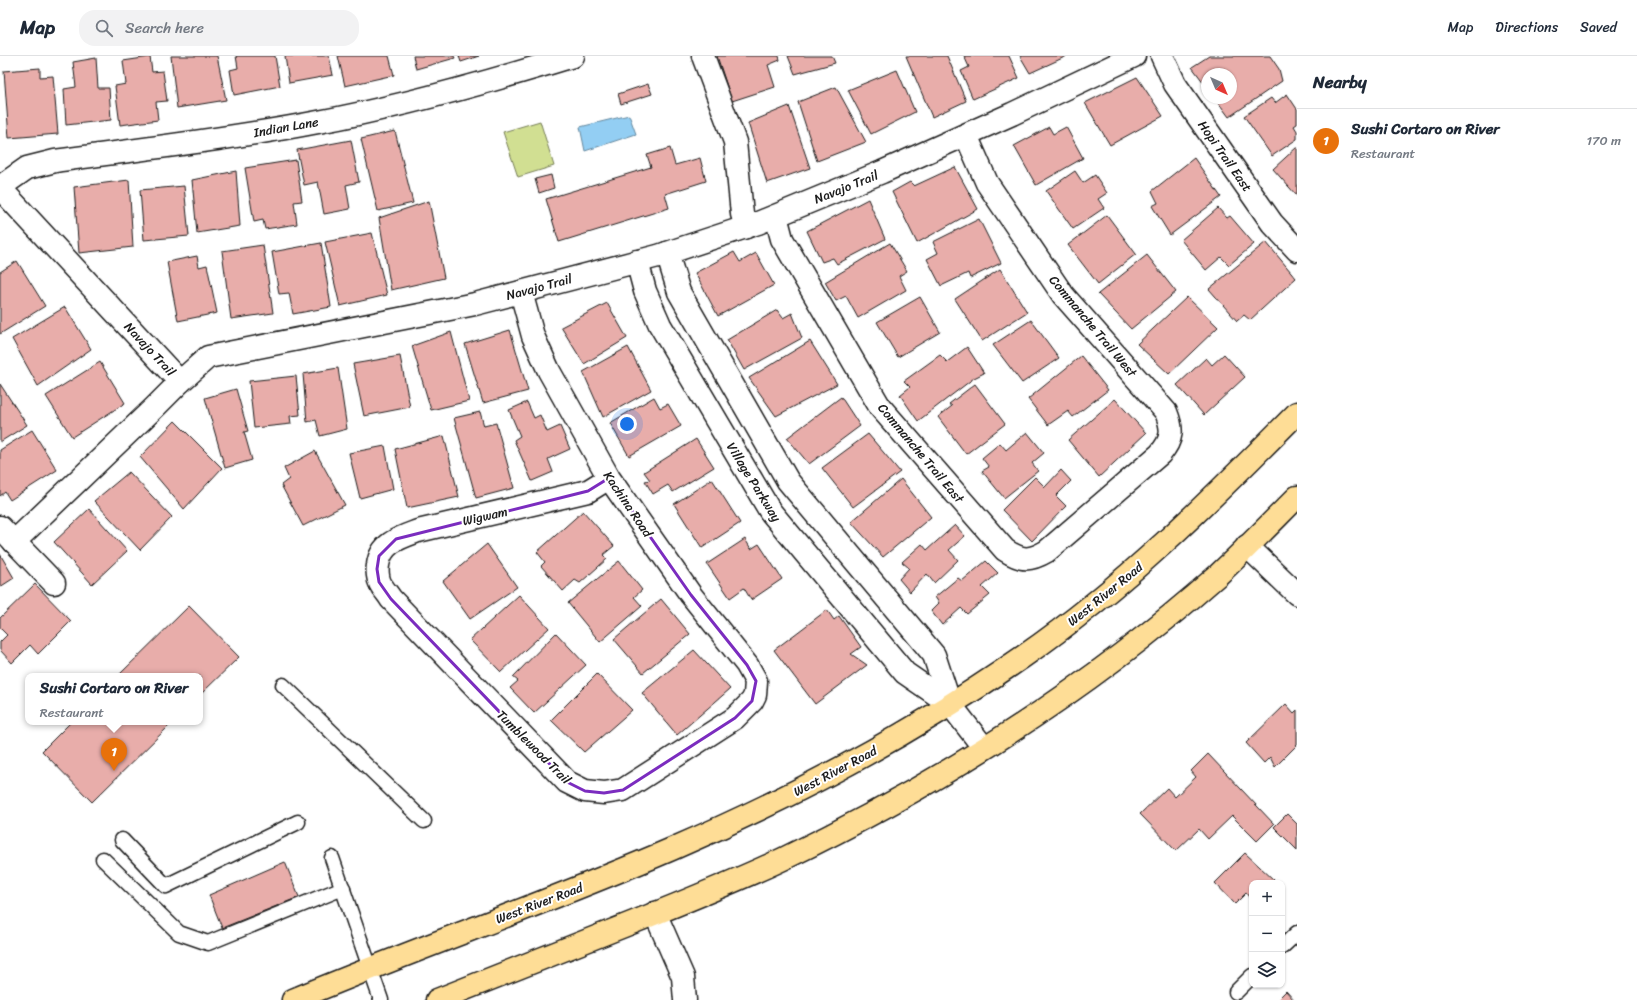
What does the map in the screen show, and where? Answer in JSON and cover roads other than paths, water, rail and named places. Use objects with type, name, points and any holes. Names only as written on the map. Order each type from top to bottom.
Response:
[{"type":"main road","name":"West River Road","points":[[293,1000],[598,880],[672,849],[799,790],[895,738],[1025,656],[1124,579],[1196,514],[1297,413]]},
{"type":"main road","points":[[437,1000],[735,881],[837,833],[892,803],[984,748],[1065,695],[1121,654],[1154,629],[1214,578],[1297,497]]},
{"type":"street","name":"Indian Lane","points":[[0,188],[27,168],[55,161],[240,135],[318,122],[424,99],[573,56]]},
{"type":"street","points":[[703,56],[735,142],[741,207],[746,227]]},
{"type":"street","name":"Navajo Trail","points":[[0,188],[180,382],[208,357],[475,304],[667,253],[746,227],[882,172],[966,135],[1095,76],[1134,56]]},
{"type":"street","name":"Hopi Trail East","points":[[1162,56],[1175,84],[1272,223],[1297,250]]},
{"type":"street","name":"Commanche Trail West","points":[[966,135],[987,183],[1062,295],[1166,412],[1171,425],[1171,435],[1168,446],[1160,454],[1047,551],[1034,559]]},
{"type":"street","name":"Commanche Trail East","points":[[776,216],[782,238],[880,407],[1005,550],[1015,557],[1034,559]]},
{"type":"street","name":"Village Parkway","points":[[667,253],[679,292],[788,481],[934,654],[950,704]]},
{"type":"street","name":"Village Parkway","points":[[637,261],[645,291],[660,325],[770,511],[906,674],[950,704],[984,748]]},
{"type":"street","name":"Kachina Road","points":[[521,292],[533,336],[549,371],[609,478],[691,595],[747,665],[756,681],[755,695],[752,701]]},
{"type":"street","points":[[54,583],[7,534],[154,408],[180,382]]},
{"type":"street","name":"Wigwam","points":[[377,569],[379,556],[386,547],[396,539],[418,531],[588,491],[609,478]]},
{"type":"street","points":[[1247,546],[1297,594]]},
{"type":"street","name":"Tumblewood Trail","points":[[377,569],[379,582],[391,599],[567,782],[585,792],[604,793],[623,790],[734,718],[752,701]]},
{"type":"street","points":[[655,913],[683,977],[685,1000]]},
{"type":"lane","points":[[283,685],[424,821]]},
{"type":"lane","points":[[122,840],[166,886],[298,822]]},
{"type":"lane","points":[[332,858],[382,1000]]},
{"type":"lane","points":[[103,859],[179,933],[208,943],[343,888]]},
{"type":"lane","points":[[1285,944],[1297,932]]},
{"type":"lane","points":[[1236,992],[1249,979]]},
{"type":"water","points":[[629,115],[636,134],[585,151],[580,127]]},
{"type":"place","name":"Sushi Cortaro on River","points":[[114,771]]}]
